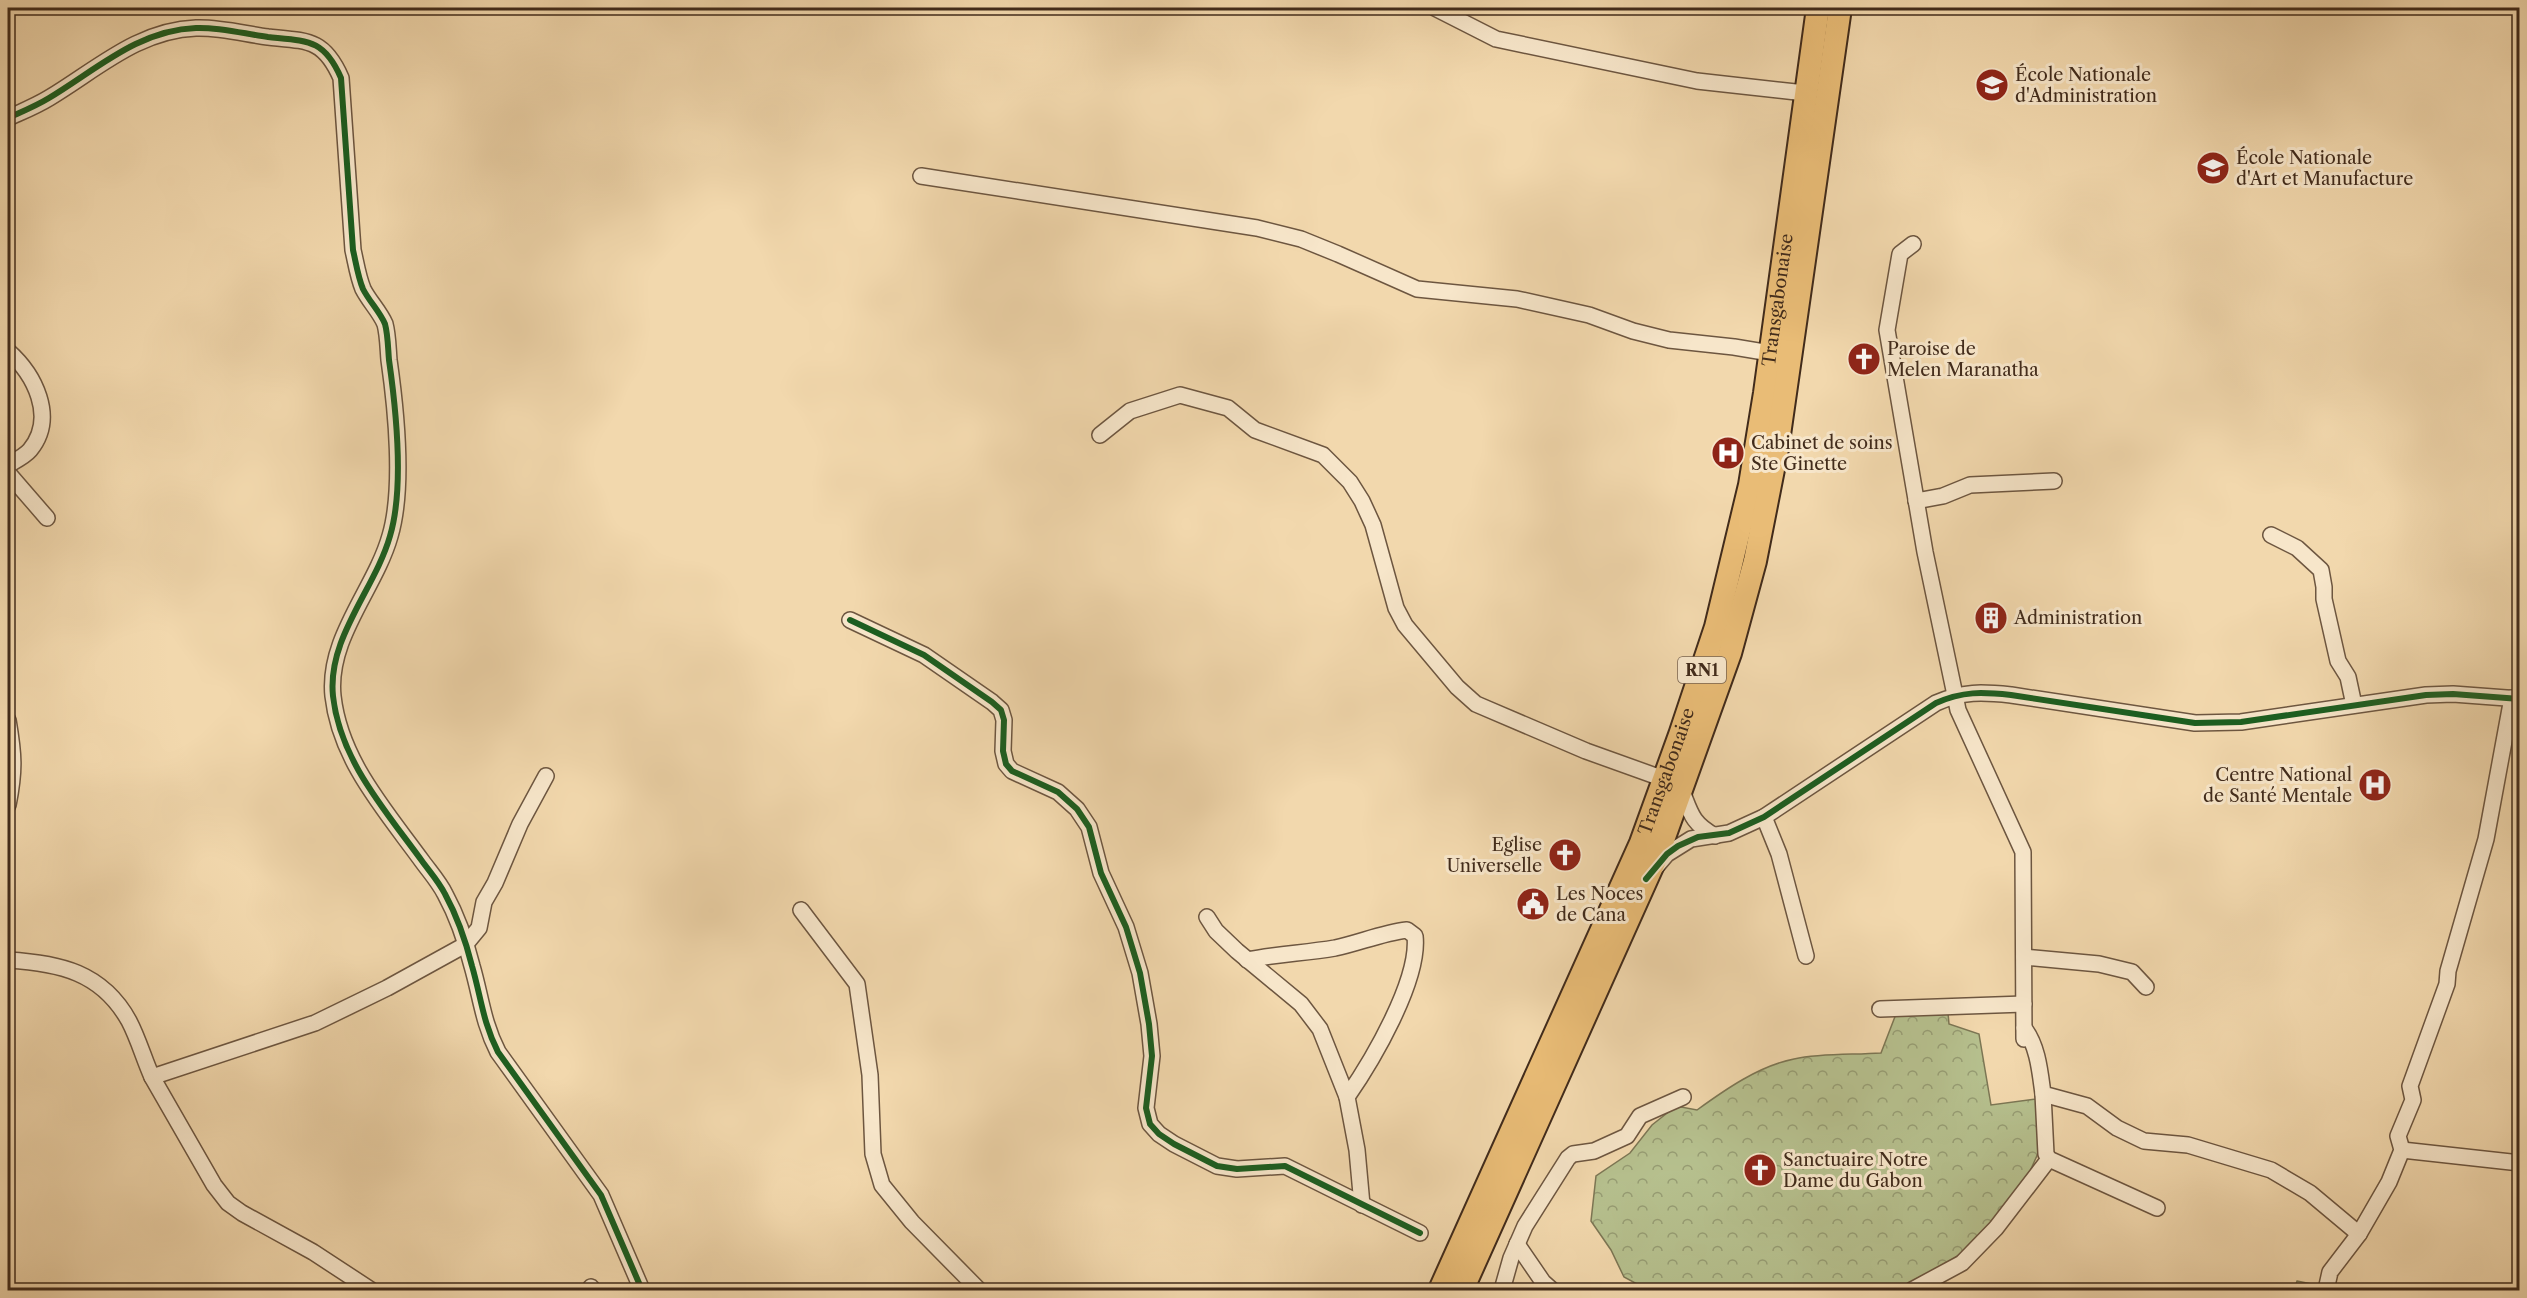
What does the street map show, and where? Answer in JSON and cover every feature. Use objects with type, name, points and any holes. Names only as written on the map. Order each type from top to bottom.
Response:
[{"type":"highway","name":"Transgabonaise","points":[[1462,1290],[1646,879],[1673,785],[1699,679],[1726,591],[1750,485],[1818,8]]},
{"type":"highway","name":"Transgabonaise","points":[[1440,1290],[1641,843],[1673,785],[1733,644],[1755,561],[1786,396],[1840,8]]},
{"type":"street","points":[[1435,8],[1496,39],[1697,81],[1805,93]]},
{"type":"street","points":[[8,118],[48,99],[119,52],[143,40],[177,31],[195,28],[296,39],[319,46],[332,59],[341,78],[353,250],[364,290],[385,324],[395,403],[396,469],[391,535],[376,573],[341,645],[333,670],[333,695],[337,717],[351,758],[364,780],[445,893],[472,966],[487,1032],[504,1062],[601,1195],[642,1290]]},
{"type":"street","points":[[921,176],[1257,228],[1301,239],[1417,289],[1517,299],[1589,315],[1634,331],[1669,340],[1770,353]]},
{"type":"street","points":[[1913,244],[1900,254],[1887,330],[1916,501],[1954,695],[1958,710],[2023,852],[2024,1034],[2030,1035],[2039,1065],[2046,1154],[2049,1159],[2157,1208]]},
{"type":"street","points":[[8,351],[18,360],[35,384],[43,411],[39,434],[30,451],[8,465]]},
{"type":"street","points":[[1100,435],[1130,411],[1180,395],[1228,408],[1255,430],[1323,456],[1350,482],[1362,501],[1373,525],[1396,608],[1405,624],[1463,693],[1476,704],[1673,785],[1697,825],[1715,836]]},
{"type":"street","points":[[8,473],[46,518]]},
{"type":"street","points":[[1916,501],[1943,496],[1970,485],[2054,481]]},
{"type":"street","points":[[2271,535],[2298,548],[2321,570],[2324,599],[2338,661],[2348,677],[2354,705]]},
{"type":"street","points":[[850,620],[924,655],[992,702],[1001,710],[1004,720],[1003,751],[1006,764],[1012,771],[1058,792],[1077,809],[1089,827],[1101,873],[1126,927],[1140,973],[1152,1056],[1146,1107],[1150,1124],[1159,1134],[1217,1166],[1237,1169],[1285,1167],[1420,1233]]},
{"type":"street","points":[[1646,879],[1667,854],[1678,846],[1698,837],[1729,833],[1764,818],[1936,703],[1954,695],[1980,693],[2011,695],[2195,723],[2241,722],[2426,695],[2453,694],[2516,699],[2486,839],[2448,971],[2447,984],[2410,1086],[2413,1100],[2398,1136],[2402,1150],[2389,1182],[2359,1234],[2330,1272],[2326,1290]]},
{"type":"street","points":[[8,720],[14,748],[13,780],[8,805]]},
{"type":"street","points":[[152,1077],[315,1023],[387,988],[465,945],[479,928],[484,902],[495,883],[520,824],[546,776]]},
{"type":"street","points":[[1764,818],[1779,854],[1806,956]]},
{"type":"street","points":[[801,910],[857,984],[870,1075],[873,1154],[882,1185],[912,1222],[979,1290]]},
{"type":"street","points":[[1207,917],[1216,931],[1301,1004],[1320,1029],[1347,1097],[1357,1150],[1362,1205]]},
{"type":"street","points":[[1248,960],[1277,953],[1333,948],[1407,930],[1416,936],[1417,953],[1396,1012],[1359,1080],[1347,1097]]},
{"type":"street","points":[[2024,957],[2099,964],[2132,972],[2146,987]]},
{"type":"street","points":[[8,960],[60,967],[79,972],[95,981],[116,1001],[129,1022],[152,1077],[214,1185],[228,1203],[313,1252],[371,1290]]},
{"type":"street","points":[[1880,1009],[2024,1004]]},
{"type":"street","points":[[2043,1094],[2087,1106],[2123,1132],[2144,1141],[2181,1143],[2271,1170],[2310,1193],[2359,1234]]},
{"type":"street","points":[[1502,1290],[1525,1226],[1568,1158],[1574,1154],[1594,1151],[1627,1136],[1640,1116],[1683,1096]]},
{"type":"street","points":[[2402,1150],[2520,1163]]},
{"type":"street","points":[[1912,1290],[1962,1263],[1996,1228],[2049,1159]]},
{"type":"street","points":[[1517,1244],[1543,1282],[1552,1290]]},
{"type":"green space","points":[[1948,1013],[1949,1024],[1979,1034],[1991,1105],[2036,1099],[2039,1151],[2027,1178],[1978,1241],[1931,1275],[1894,1290],[1648,1290],[1624,1277],[1611,1250],[1591,1221],[1596,1176],[1630,1153],[1652,1125],[1676,1106],[1697,1110],[1743,1079],[1781,1062],[1815,1056],[1881,1053],[1896,1014]]},
{"type":"green space","points":[[2297,1281],[2321,1286],[2323,1290],[2294,1290]]},
{"type":"cycle path","points":[[8,118],[44,101],[118,53],[155,36],[175,30],[214,29],[304,41],[321,49],[335,65],[341,78],[353,250],[363,289],[383,320],[387,333],[398,473],[397,496],[390,536],[383,556],[344,634],[337,654],[333,675],[333,696],[337,719],[354,763],[366,783],[437,881],[449,902],[464,938],[486,1020],[498,1052],[601,1195],[642,1290]]},
{"type":"cycle path","points":[[850,620],[924,655],[992,702],[1001,710],[1004,720],[1003,751],[1006,764],[1012,771],[1058,792],[1077,809],[1089,827],[1101,873],[1126,927],[1140,973],[1152,1056],[1146,1108],[1150,1124],[1159,1134],[1217,1166],[1237,1169],[1285,1166],[1420,1233]]},
{"type":"cycle path","points":[[1646,879],[1667,854],[1678,846],[1698,837],[1729,833],[1764,817],[1936,703],[1964,694],[2011,695],[2195,723],[2241,722],[2426,695],[2453,694],[2520,699]]},
{"type":"place","name":"École Nationale d'Administration","points":[[1992,85]]},
{"type":"place","name":"École Nationale d'Art et Manufacture","points":[[2213,168]]},
{"type":"place","name":"Paroise de Melen Maranatha","points":[[1864,359]]},
{"type":"place","name":"Cabinet de soins Ste Ginette","points":[[1728,453]]},
{"type":"place","name":"Administration","points":[[1991,618]]},
{"type":"place","name":"Centre National de Santé Mentale","points":[[2375,785]]},
{"type":"place","name":"Eglise Universelle","points":[[1565,855]]},
{"type":"place","name":"Les Noces de Cana","points":[[1533,904]]},
{"type":"place","name":"Sanctuaire Notre Dame du Gabon","points":[[1760,1170]]}]
